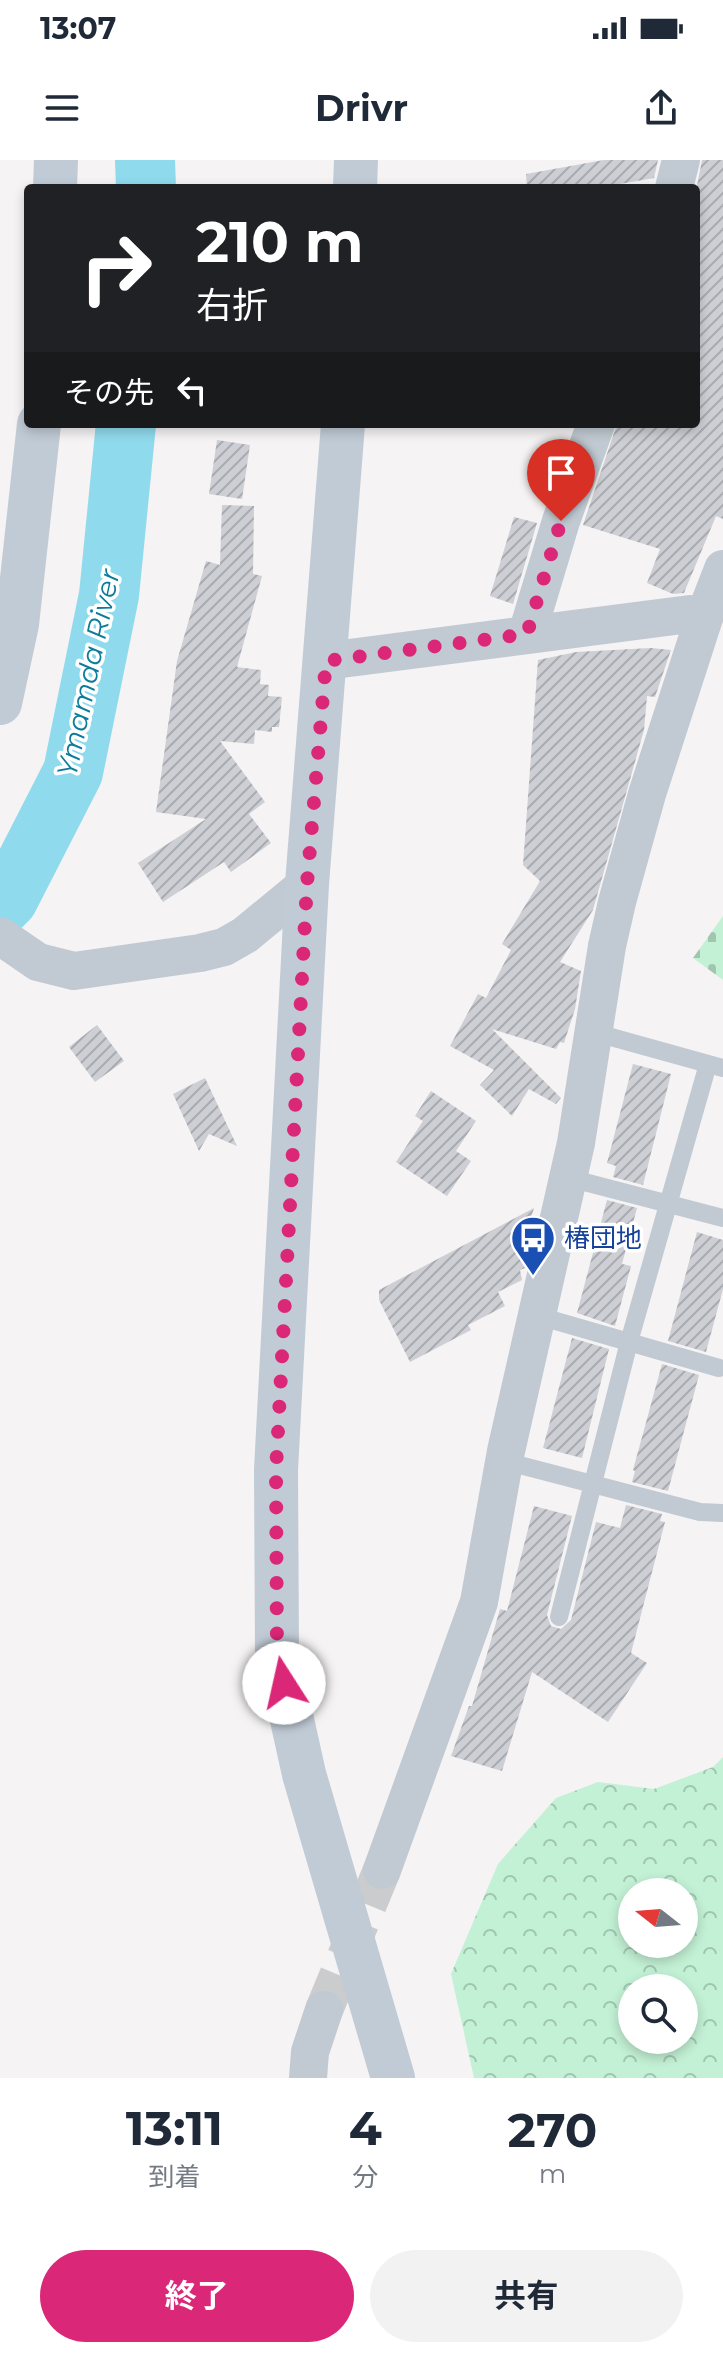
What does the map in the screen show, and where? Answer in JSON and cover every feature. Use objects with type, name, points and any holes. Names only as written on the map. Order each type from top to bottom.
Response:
[{"type":"street","points":[[55,184],[56,160]]},
{"type":"street","points":[[355,184],[356,160]]},
{"type":"street","points":[[675,184],[681,160]]},
{"type":"street","points":[[0,703],[17,624],[39,428]]},
{"type":"street","points":[[343,428],[307,884],[276,1470],[277,1652],[304,1774],[393,2078]]},
{"type":"street","points":[[527,634],[561,521],[595,428]]},
{"type":"street","points":[[382,1870],[479,1602],[504,1461],[535,1315],[569,1178],[607,946],[628,858],[704,618],[723,569]]},
{"type":"street","points":[[326,661],[690,614],[704,618]]},
{"type":"street","points":[[0,936],[38,962],[74,971],[224,947],[245,935],[307,884]]},
{"type":"street","points":[[308,2078],[310,2052],[324,2010]]},
{"type":"lane","points":[[559,1617],[668,1202],[715,1066],[593,1032]]},
{"type":"lane","points":[[569,1178],[723,1218]]},
{"type":"lane","points":[[535,1315],[719,1368]]},
{"type":"lane","points":[[504,1461],[700,1512],[723,1513]]},
{"type":"green space","points":[[723,916],[723,980],[693,958]]},
{"type":"green space","points":[[723,1757],[723,2078],[474,2078],[451,1974],[498,1864],[556,1798],[598,1782],[654,1789],[713,1767]]},
{"type":"building","points":[[604,160],[658,160],[654,178],[620,184],[527,184],[526,174]]},
{"type":"building","points":[[702,160],[723,160],[723,519],[716,516],[684,593],[673,594],[647,583],[660,549],[583,525],[616,428],[700,428],[700,184],[697,184]]},
{"type":"building","points":[[217,440],[250,445],[242,499],[209,494]]},
{"type":"building","points":[[222,505],[254,506],[253,574],[262,576],[237,667],[261,670],[260,684],[269,685],[268,696],[282,697],[279,727],[272,727],[272,732],[255,730],[254,744],[220,741],[265,802],[249,814],[271,843],[231,872],[224,862],[163,902],[138,863],[206,819],[156,812],[177,661],[206,561],[220,565]]},
{"type":"building","points":[[514,517],[537,523],[513,604],[490,596]]},
{"type":"building","points":[[651,648],[671,650],[655,697],[647,696],[644,730],[593,910],[560,962],[581,971],[575,1009],[564,1043],[560,1042],[556,1049],[492,1029],[561,1098],[556,1104],[529,1089],[512,1116],[480,1085],[494,1070],[450,1046],[478,994],[486,998],[511,950],[502,944],[540,881],[523,865],[538,660],[576,652]]},
{"type":"building","points":[[97,1025],[124,1061],[95,1082],[69,1047]]},
{"type":"building","points":[[633,1064],[671,1074],[643,1185],[613,1177],[616,1166],[607,1163]]},
{"type":"building","points":[[205,1078],[237,1146],[209,1134],[199,1151],[173,1094]]},
{"type":"building","points":[[431,1091],[476,1121],[456,1151],[471,1161],[447,1196],[396,1162],[423,1121],[415,1116]]},
{"type":"building","points":[[607,1200],[637,1208],[622,1264],[631,1266],[615,1326],[577,1313]]},
{"type":"building","points":[[534,1208],[519,1256],[525,1268],[520,1270],[522,1280],[498,1292],[505,1306],[468,1325],[471,1330],[410,1362],[379,1300],[379,1290]]},
{"type":"building","points":[[697,1232],[723,1240],[723,1289],[706,1352],[668,1341]]},
{"type":"building","points":[[572,1338],[609,1349],[582,1458],[543,1448]]},
{"type":"building","points":[[662,1364],[699,1375],[668,1491],[632,1482]]},
{"type":"building","points":[[626,1505],[662,1514],[660,1521],[665,1522],[631,1653],[647,1663],[608,1722],[532,1672],[502,1771],[451,1756],[469,1706],[472,1706],[500,1609],[507,1611],[534,1506],[572,1516],[547,1615],[551,1626],[561,1629],[571,1620],[596,1522],[620,1528]]},
{"type":"waterway","name":"Ymamda River","points":[[145,160],[146,184]]},
{"type":"waterway","name":"Ymamda River","points":[[0,907],[8,899],[73,772],[109,595],[126,428]]},
{"type":"tunnel","points":[[324,2010],[382,1870]]},
{"type":"place","name":"椿団地","points":[[533,1277]]},
{"type":"route","points":[[284,1683],[277,1652],[276,1470],[307,884],[326,661],[527,634],[561,521]]}]
